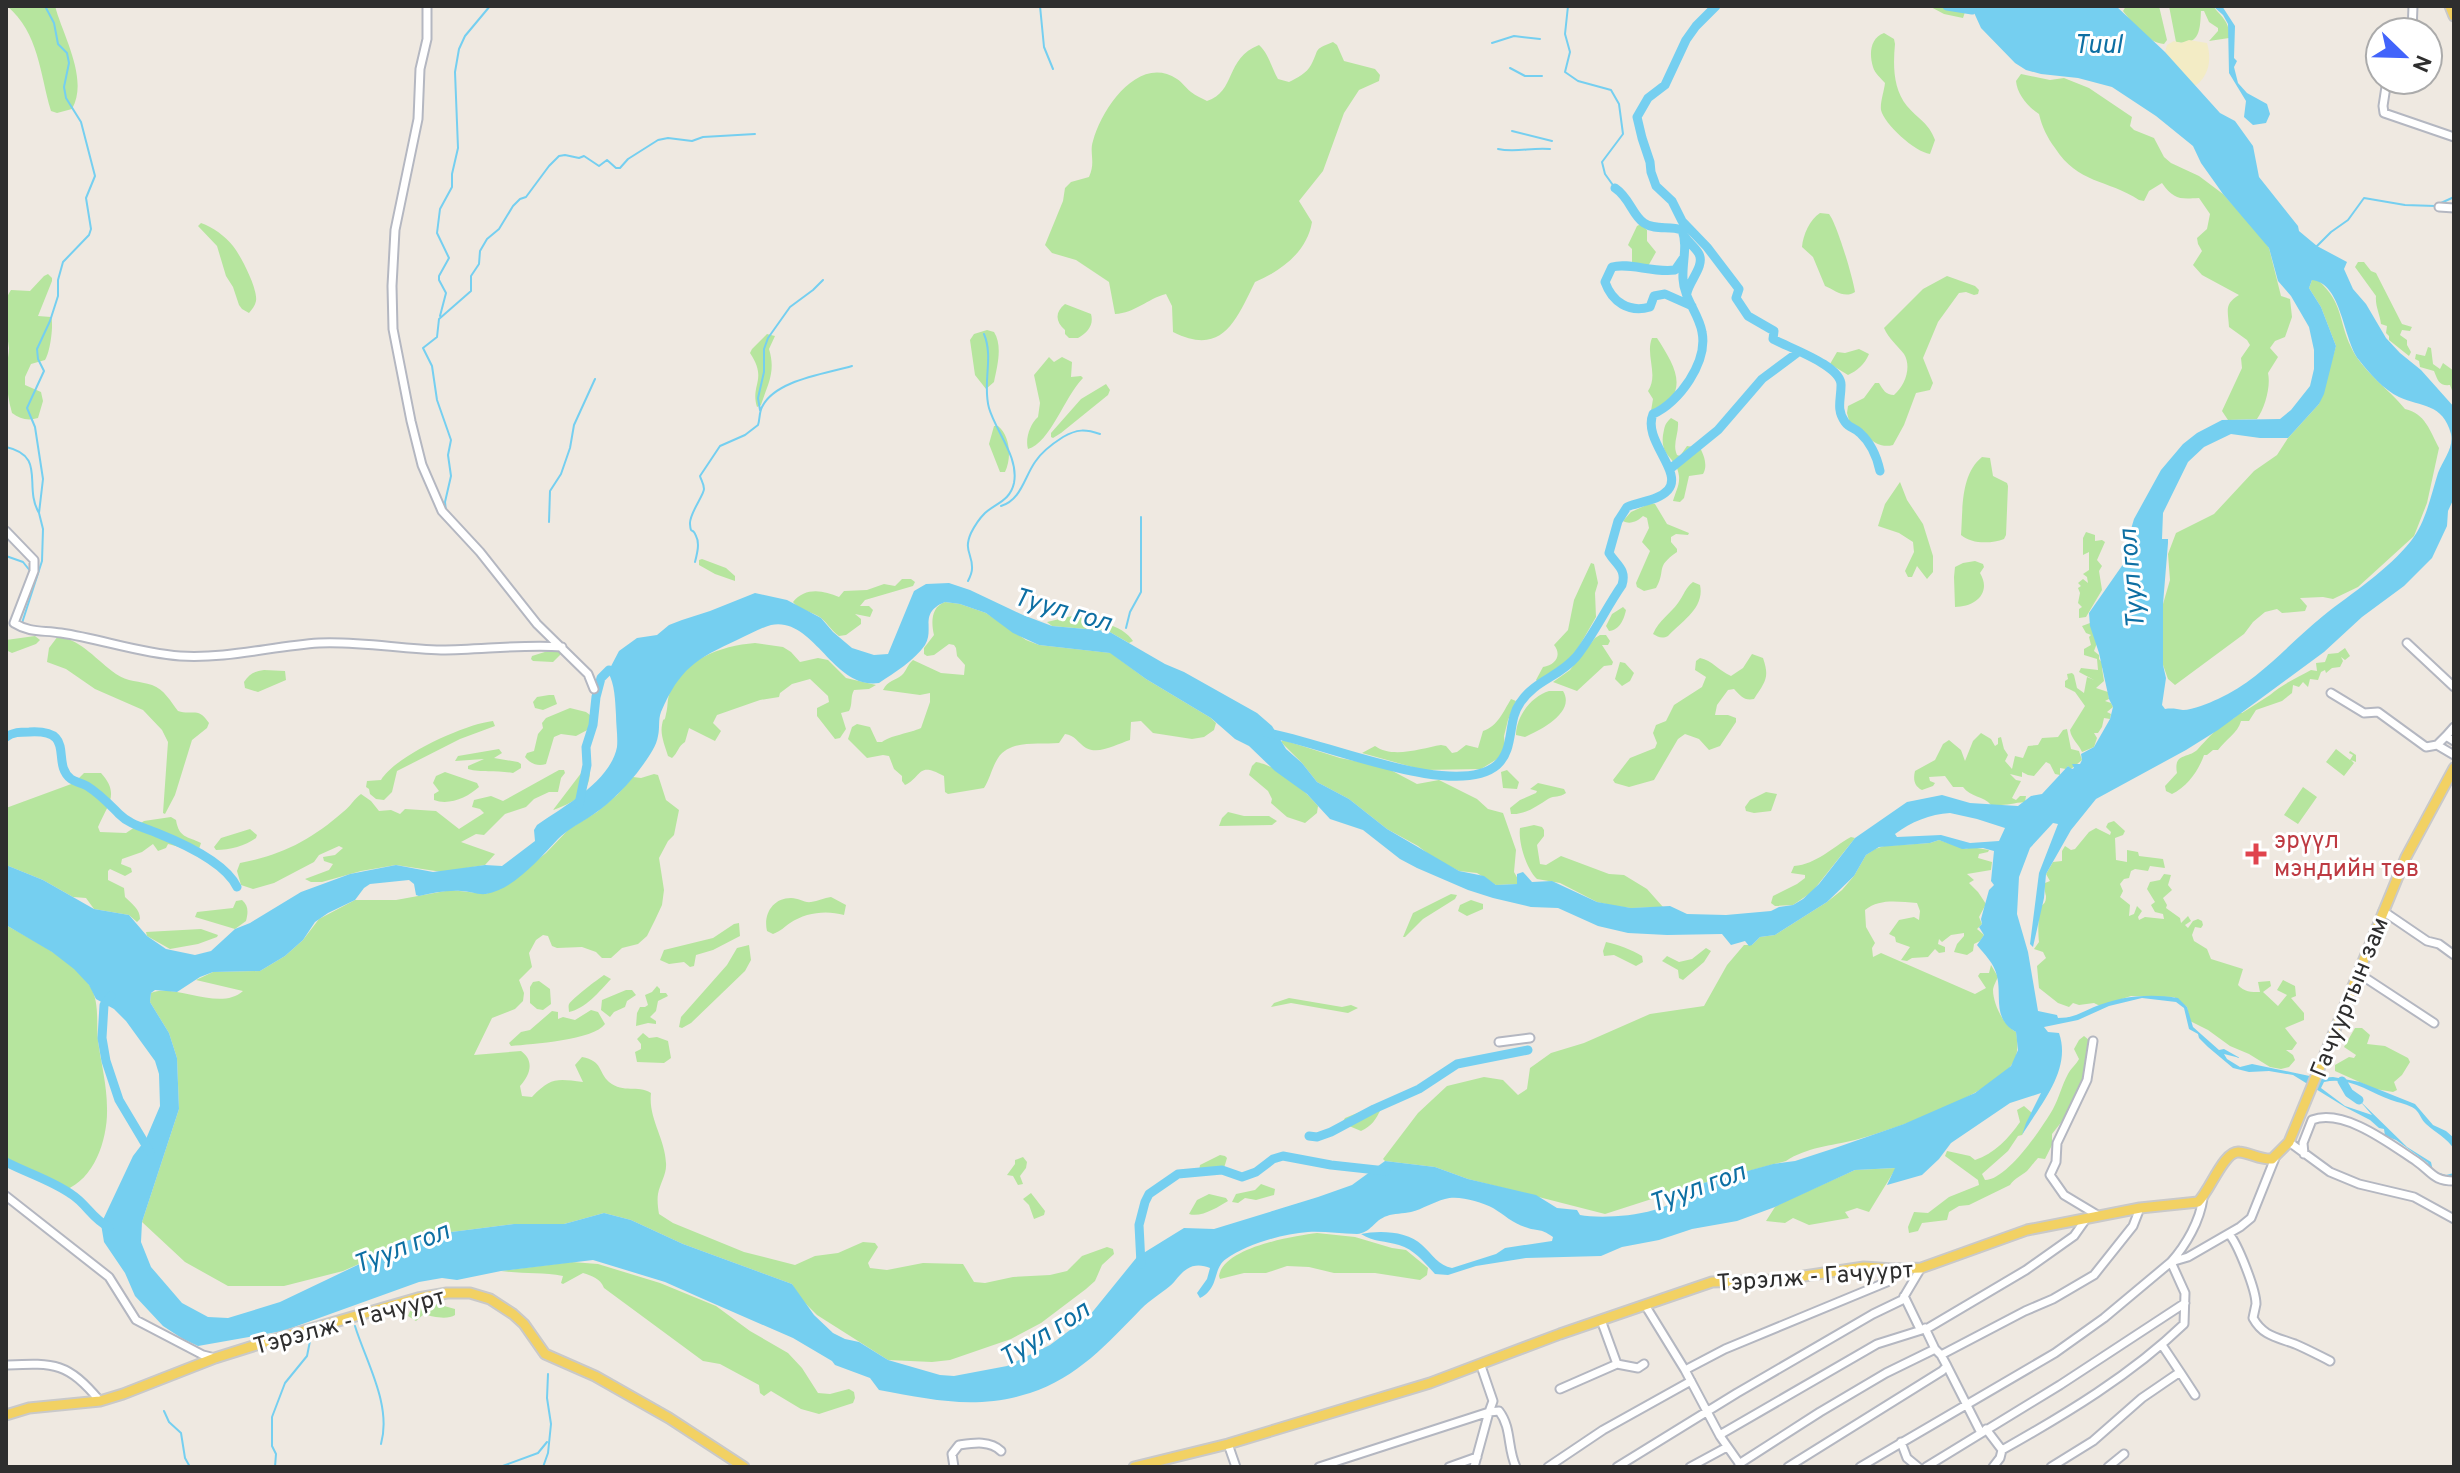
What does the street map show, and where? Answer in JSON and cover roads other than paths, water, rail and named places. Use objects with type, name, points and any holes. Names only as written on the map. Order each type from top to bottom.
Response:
[{"type":"main road","points":[[2450,6],[2454,16]]},
{"type":"main road","name":"Гачууртын зам","points":[[2289,1142],[2406,857],[2454,768]]},
{"type":"main road","points":[[2203,1198],[2231,1153],[2237,1151],[2264,1159],[2275,1158],[2289,1142]]},
{"type":"main road","name":"Тэрэлж - Гачуурт","points":[[1134,1467],[1340,1412],[1481,1366],[1673,1294],[1721,1281],[1777,1280],[1864,1267],[1921,1268],[2027,1230],[2140,1208],[2193,1204],[2203,1198]]},
{"type":"main road","name":"Тэрэлж - Гачуурт","points":[[6,1415],[29,1408],[100,1401],[215,1358],[418,1298],[470,1293],[490,1299],[513,1314],[545,1354],[595,1376],[669,1418],[744,1467]]},
{"type":"street","points":[[427,6],[427,39],[420,69],[418,119],[395,230],[393,265],[393,329],[411,421],[422,465],[442,511],[480,552],[537,624],[588,674],[594,689]]},
{"type":"street","points":[[2385,96],[2384,113],[2454,137]]},
{"type":"street","points":[[2439,207],[2454,208]]},
{"type":"street","points":[[6,531],[34,560],[34,571],[14,623],[24,630],[60,633],[123,648],[182,656],[248,653],[318,643],[380,644],[439,650],[537,645],[562,647]]},
{"type":"street","points":[[2407,643],[2454,687]]},
{"type":"street","points":[[2331,693],[2364,713],[2378,712],[2426,747],[2437,745],[2454,727]]},
{"type":"street","points":[[2446,736],[2454,741]]},
{"type":"street","points":[[2437,745],[2454,755]]},
{"type":"street","points":[[2383,911],[2454,955]]},
{"type":"street","points":[[2358,973],[2434,1023]]},
{"type":"street","points":[[1499,1042],[1530,1038]]},
{"type":"street","points":[[2093,1041],[2087,1080],[2057,1143],[2056,1162],[2050,1175],[2064,1195],[2099,1216]]},
{"type":"street","points":[[2304,1154],[2303,1143],[2312,1120],[2337,1119],[2357,1125],[2380,1138],[2437,1179],[2454,1181]]},
{"type":"street","points":[[2289,1142],[2330,1172],[2347,1180],[2414,1197],[2454,1219]]},
{"type":"street","points":[[2171,1262],[2188,1257],[2251,1218],[2275,1158]]},
{"type":"street","points":[[6,1196],[109,1277],[136,1320],[203,1355],[215,1358]]},
{"type":"street","points":[[1860,1467],[2065,1346],[2104,1318],[2179,1253],[2193,1229],[2203,1198]]},
{"type":"street","points":[[1941,1355],[2094,1275],[2133,1226],[2140,1208]]},
{"type":"street","points":[[1720,1436],[1877,1344],[1923,1329],[2037,1262],[2074,1236],[2086,1219]]},
{"type":"street","points":[[2229,1234],[2253,1291],[2256,1302],[2253,1318],[2258,1327],[2267,1335],[2330,1361]]},
{"type":"street","points":[[1993,1467],[2002,1450],[2099,1391],[2152,1354],[2184,1324],[2185,1293],[2171,1262]]},
{"type":"street","points":[[1617,1467],[1737,1393],[1902,1300],[1921,1268]]},
{"type":"street","points":[[1685,1370],[1725,1349],[1887,1282],[1893,1269]]},
{"type":"street","points":[[1904,1296],[1941,1355],[1964,1404],[2002,1450]]},
{"type":"street","points":[[1926,1467],[2185,1303]]},
{"type":"street","points":[[1645,1305],[1739,1465],[1872,1381],[1935,1349]]},
{"type":"street","points":[[1601,1320],[1617,1364]]},
{"type":"street","points":[[2162,1345],[2195,1395]]},
{"type":"street","points":[[6,1365],[39,1364],[68,1369],[100,1401]]},
{"type":"street","points":[[1560,1389],[1617,1364],[1638,1368],[1644,1364]]},
{"type":"street","points":[[1474,1467],[1493,1401],[1481,1366]]},
{"type":"street","points":[[1788,1467],[1947,1366]]},
{"type":"street","points":[[2051,1467],[2093,1441],[2142,1398],[2180,1372]]},
{"type":"street","points":[[1548,1467],[1603,1430],[1691,1381]]},
{"type":"street","points":[[1319,1467],[1499,1411],[1510,1433],[1509,1442],[1516,1467]]},
{"type":"street","points":[[1901,1442],[1907,1458],[1918,1467]]},
{"type":"street","points":[[954,1467],[952,1454],[959,1445],[984,1443],[1001,1451]]},
{"type":"street","points":[[1228,1444],[1236,1467]]},
{"type":"street","points":[[1690,1467],[1727,1447]]},
{"type":"street","points":[[2108,1467],[2124,1454]]},
{"type":"street","points":[[1449,1467],[1477,1457]]},
{"type":"water","points":[[1971,6],[2116,6],[2165,52],[2220,113],[2235,121],[2253,146],[2259,177],[2299,231],[2317,246],[2347,262],[2344,269],[2353,289],[2366,304],[2386,338],[2421,370],[2454,407],[2454,498],[2448,511],[2447,526],[2432,558],[2404,586],[2362,617],[2324,652],[2218,730],[2096,799],[2071,830],[2046,874],[2033,947],[2030,944],[2039,873],[2058,824],[2053,823],[2030,848],[2019,877],[2017,914],[2028,952],[2038,1011],[2064,1018],[2104,1003],[2135,996],[2178,998],[2187,1007],[2193,1027],[2219,1050],[2224,1049],[2240,1058],[2224,1054],[2240,1067],[2252,1064],[2319,1078],[2360,1082],[2415,1104],[2433,1125],[2454,1138],[2454,1149],[2409,1106],[2342,1081],[2324,1082],[2321,1088],[2345,1106],[2372,1115],[2359,1100],[2407,1147],[2431,1162],[2433,1171],[2446,1175],[2454,1173],[2454,1178],[2431,1172],[2428,1163],[2396,1140],[2385,1136],[2384,1129],[2379,1128],[2293,1075],[2233,1068],[2189,1029],[2184,1008],[2176,1002],[2142,998],[2109,1006],[2078,1020],[2044,1027],[2048,1032],[2059,1033],[2061,1060],[2052,1087],[2022,1135],[2041,1093],[2010,1103],[1951,1143],[1922,1175],[1887,1185],[1895,1168],[1855,1170],[1737,1221],[1622,1247],[1601,1256],[1526,1258],[1476,1266],[1448,1275],[1435,1274],[1405,1247],[1361,1234],[1401,1234],[1416,1240],[1439,1262],[1452,1268],[1496,1254],[1505,1248],[1552,1241],[1553,1237],[1517,1224],[1488,1206],[1451,1198],[1411,1212],[1387,1216],[1362,1233],[1308,1232],[1276,1237],[1254,1244],[1226,1259],[1211,1289],[1200,1298],[1197,1293],[1207,1279],[1210,1268],[1190,1267],[1077,1369],[1030,1393],[991,1401],[954,1402],[879,1390],[870,1378],[835,1365],[793,1338],[665,1282],[593,1260],[501,1271],[457,1280],[442,1278],[419,1282],[283,1331],[198,1346],[163,1326],[135,1296],[125,1273],[104,1242],[101,1224],[160,1106],[159,1074],[155,1061],[126,1021],[114,1009],[96,999],[89,985],[74,969],[6,925],[6,865],[43,880],[94,909],[129,915],[147,936],[166,949],[195,955],[211,951],[235,929],[301,892],[350,874],[396,865],[433,872],[485,865],[502,866],[535,841],[537,825],[596,782],[613,760],[617,735],[614,693],[608,672],[619,651],[637,638],[657,635],[669,625],[755,593],[787,600],[821,618],[852,648],[874,655],[888,654],[914,591],[926,584],[949,583],[970,590],[1052,626],[1108,631],[1257,713],[1272,726],[1286,749],[1317,782],[1349,799],[1387,829],[1459,871],[1484,876],[1496,885],[1517,884],[1517,874],[1523,872],[1532,882],[1552,881],[1597,902],[1631,908],[1670,906],[1687,914],[1726,915],[1771,911],[1793,905],[1819,884],[1855,838],[1907,802],[1942,795],[1970,803],[2018,806],[2031,796],[2042,794],[2068,766],[2072,769],[2072,764],[2080,764],[2081,754],[2094,747],[2110,719],[2113,707],[2089,613],[2126,560],[2134,519],[2161,470],[2183,444],[2222,420],[2280,419],[2310,386],[2314,350],[2309,327],[2278,281],[2269,248],[2223,194],[2193,146],[2156,116],[2112,87],[2026,70],[1981,28]],"holes":[[[2312,280],[2322,283],[2330,291],[2354,351],[2372,376],[2393,394],[2437,411],[2443,417],[2451,434],[2450,449],[2438,473],[2421,525],[2391,562],[2247,682],[2191,709],[2165,709],[2162,705],[2166,678],[2163,665],[2163,604],[2168,539],[2162,539],[2163,513],[2188,462],[2204,447],[2231,434],[2288,438],[2319,404],[2336,346],[2321,307],[2309,288]],[[945,602],[960,604],[986,613],[1013,633],[1039,645],[1110,653],[1249,746],[1275,771],[1307,794],[1330,819],[1363,830],[1400,859],[1468,890],[1531,907],[1558,908],[1598,926],[1628,933],[1722,934],[1731,945],[1745,941],[1749,946],[1760,937],[1775,935],[1827,902],[1854,876],[1866,855],[1879,847],[1939,840],[1962,849],[1994,851],[1991,881],[1994,885],[1989,890],[1979,927],[1984,935],[1977,945],[1996,971],[1999,1007],[2008,1027],[2016,1032],[2018,1050],[2011,1066],[1975,1093],[1904,1124],[1795,1161],[1689,1187],[1671,1204],[1623,1216],[1580,1215],[1577,1210],[1557,1208],[1536,1195],[1468,1179],[1435,1167],[1385,1161],[1352,1185],[1318,1197],[1214,1229],[1184,1228],[1137,1257],[1090,1315],[1050,1345],[1007,1366],[954,1376],[888,1360],[859,1342],[833,1333],[814,1315],[792,1284],[683,1244],[631,1220],[604,1213],[564,1224],[514,1224],[420,1236],[383,1250],[280,1302],[228,1318],[208,1317],[182,1303],[151,1267],[141,1242],[142,1222],[179,1109],[177,1058],[169,1033],[150,1002],[151,993],[155,990],[177,992],[213,972],[260,971],[285,956],[303,940],[315,922],[355,900],[370,884],[409,880],[419,896],[450,891],[480,894],[496,891],[525,872],[565,833],[595,814],[632,779],[655,746],[660,715],[668,697],[683,675],[700,660],[763,628],[786,625],[800,631],[849,676],[863,682],[879,683],[921,651],[928,639],[929,616]],[[1943,814],[1977,819],[2005,828],[1999,841],[1970,843],[1941,835],[1897,837],[1895,834],[1921,819]]]},
{"type":"water","points":[[2213,6],[2222,6],[2235,26],[2234,58],[2237,61],[2234,67],[2238,83],[2247,93],[2267,104],[2270,114],[2266,123],[2253,125],[2244,117],[2246,101],[2229,73],[2228,24]]},
{"type":"waterway","points":[[22,623],[42,561],[43,529],[39,513],[43,479],[35,427],[27,408],[44,371],[37,349],[58,296],[63,262],[91,229],[86,198],[95,176],[81,122],[66,98],[67,53],[58,44],[54,23],[45,6]]},
{"type":"waterway","points":[[440,316],[446,293],[439,276],[449,258],[437,233],[440,209],[452,187],[458,148],[455,72],[465,36],[490,6]]},
{"type":"waterway","points":[[1040,6],[1044,47],[1053,69]]},
{"type":"waterway","points":[[1568,6],[1565,34],[1570,52],[1565,72],[1578,81],[1611,90],[1619,104],[1623,134],[1602,162],[1605,174],[1615,188]]},
{"type":"waterway","points":[[1716,6],[1686,40],[1665,85],[1648,98],[1637,117],[1651,172],[1656,186],[1672,201],[1682,221],[1707,247],[1739,289],[1736,298],[1748,316],[1774,331],[1773,339],[1833,371],[1841,386],[1842,418],[1867,441],[1880,471]]},
{"type":"waterway","points":[[1947,6],[1972,10]]},
{"type":"waterway","points":[[1492,43],[1514,36],[1540,39]]},
{"type":"waterway","points":[[1510,68],[1525,76],[1542,76]]},
{"type":"waterway","points":[[1512,131],[1552,141]]},
{"type":"waterway","points":[[446,511],[451,476],[448,455],[451,440],[437,400],[432,366],[423,348],[437,337],[439,319],[471,291],[471,276],[479,264],[480,251],[513,206],[526,197],[559,156],[584,156],[599,166],[607,160],[620,168],[628,159],[658,140],[692,141],[703,137],[755,134]]},
{"type":"waterway","points":[[1498,149],[1550,149]]},
{"type":"waterway","points":[[1267,733],[1419,773],[1451,776],[1477,774],[1497,765],[1503,758],[1513,718],[1526,695],[1569,664],[1588,640],[1622,585],[1622,571],[1609,553],[1618,521],[1627,507],[1659,496],[1668,490],[1671,483],[1671,474],[1653,434],[1653,414],[1672,401],[1690,380],[1703,344],[1700,325],[1684,286],[1685,242],[1682,230],[1644,223],[1615,188]]},
{"type":"waterway","points":[[2441,203],[2454,197]]},
{"type":"waterway","points":[[2317,246],[2348,220],[2364,198],[2435,206]]},
{"type":"waterway","points":[[1685,237],[1700,259],[1687,293]]},
{"type":"waterway","points":[[1684,257],[1675,270],[1612,267],[1605,282],[1612,295],[1628,307],[1650,307],[1654,296],[1665,294],[1692,306]]},
{"type":"waterway","points":[[760,410],[758,398],[768,338],[790,307],[823,280]]},
{"type":"waterway","points":[[968,581],[972,570],[968,548],[971,533],[985,513],[1009,494],[1015,473],[1010,454],[989,408],[988,352],[984,334]]},
{"type":"waterway","points":[[1670,469],[1718,430],[1762,379],[1797,353]]},
{"type":"waterway","points":[[695,562],[698,542],[691,530],[690,520],[704,489],[700,476],[720,446],[745,435],[758,425],[762,407],[778,390],[802,379],[852,366]]},
{"type":"waterway","points":[[549,522],[550,491],[561,474],[574,425],[595,379]]},
{"type":"waterway","points":[[1001,506],[1018,494],[1035,462],[1051,445],[1077,431],[1100,434]]},
{"type":"waterway","points":[[6,447],[26,457],[39,513]]},
{"type":"waterway","points":[[1126,628],[1130,612],[1141,592],[1141,517]]},
{"type":"waterway","points":[[6,556],[23,562],[31,572]]},
{"type":"waterway","points":[[579,804],[596,697],[601,678],[609,670]]},
{"type":"waterway","points":[[6,737],[23,732],[53,736],[58,741],[65,772],[71,779],[92,789],[128,821],[202,854],[223,869],[237,887]]},
{"type":"waterway","points":[[111,996],[104,1005],[102,1038],[106,1061],[119,1100],[150,1152]]},
{"type":"waterway","points":[[1309,1136],[1317,1137],[1331,1132],[1419,1089],[1457,1064],[1528,1050]]},
{"type":"waterway","points":[[2342,1081],[2349,1093],[2359,1100]]},
{"type":"waterway","points":[[1141,1264],[1139,1225],[1145,1202],[1149,1194],[1178,1174],[1222,1170],[1242,1177],[1283,1156],[1386,1171]]},
{"type":"waterway","points":[[6,1162],[63,1189],[109,1227]]},
{"type":"waterway","points":[[355,1326],[381,1399],[381,1444]]},
{"type":"waterway","points":[[275,1467],[272,1417],[285,1383],[307,1356],[311,1336]]},
{"type":"waterway","points":[[543,1467],[551,1424],[547,1398],[548,1374]]},
{"type":"waterway","points":[[164,1411],[169,1422],[181,1433],[185,1458],[190,1467]]},
{"type":"waterway","points":[[500,1467],[538,1453],[547,1442]]},
{"type":"place","name":"эрүүл мэндийн төв","points":[[2256,854]]},
{"type":"water label","name":"Tuul","points":[[2098,44]]},
{"type":"water label","name":"Туул гол","points":[[2131,579]]},
{"type":"water label","name":"Туул гол","points":[[1063,609]]},
{"type":"water label","name":"Туул гол","points":[[1697,1187]]},
{"type":"water label","name":"Туул гол","points":[[401,1247]]},
{"type":"water label","name":"Туул гол","points":[[1044,1333]]}]
